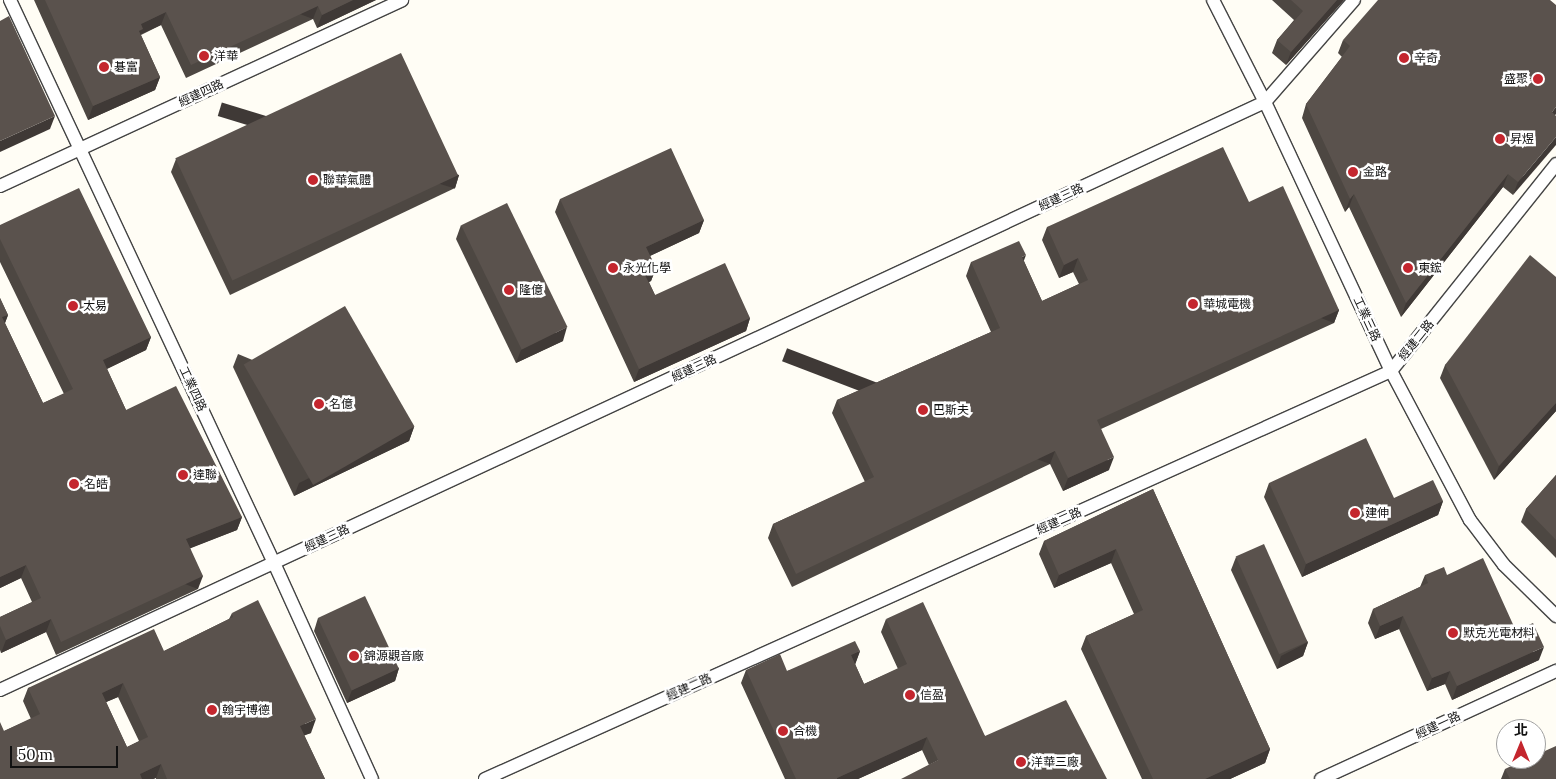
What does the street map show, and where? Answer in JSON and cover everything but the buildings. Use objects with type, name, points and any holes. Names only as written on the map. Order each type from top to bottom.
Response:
[{"type":"street","name":"工業四路","points":[[10,0],[274,563],[372,779]]},
{"type":"street","name":"經建四路","points":[[0,186],[402,0]]},
{"type":"street","name":"工業三路","points":[[1213,0],[1265,102],[1391,371],[1470,520],[1504,565],[1556,616]]},
{"type":"street","name":"經建三路","points":[[0,690],[1265,102],[1354,0]]},
{"type":"street","name":"經建二路","points":[[484,779],[1391,371],[1556,164]]},
{"type":"street","name":"經建一路","points":[[1321,779],[1556,671]]},
{"type":"place","name":"洋華","points":[[204,56]]},
{"type":"place","name":"辛奇","points":[[1404,58]]},
{"type":"place","name":"碁富","points":[[104,67]]},
{"type":"place","name":"盛聚","points":[[1538,79]]},
{"type":"place","name":"昇煜","points":[[1500,139]]},
{"type":"place","name":"金路","points":[[1353,172]]},
{"type":"place","name":"聯華氣體","points":[[313,180]]},
{"type":"place","name":"永光化學","points":[[613,268]]},
{"type":"place","name":"東鋐","points":[[1408,268]]},
{"type":"place","name":"隆億","points":[[509,290]]},
{"type":"place","name":"華城電機","points":[[1193,304]]},
{"type":"place","name":"太易","points":[[73,306]]},
{"type":"place","name":"名億","points":[[319,404]]},
{"type":"place","name":"巴斯夫","points":[[923,410]]},
{"type":"place","name":"達聯","points":[[183,475]]},
{"type":"place","name":"名皓","points":[[74,484]]},
{"type":"place","name":"建伸","points":[[1355,513]]},
{"type":"place","name":"默克光電材料","points":[[1453,633]]},
{"type":"place","name":"錦源觀音廠","points":[[354,656]]},
{"type":"place","name":"信盈","points":[[910,695]]},
{"type":"place","name":"翰宇博德","points":[[212,710]]},
{"type":"place","name":"合機","points":[[783,731]]},
{"type":"place","name":"洋華三廠","points":[[1021,762]]}]
